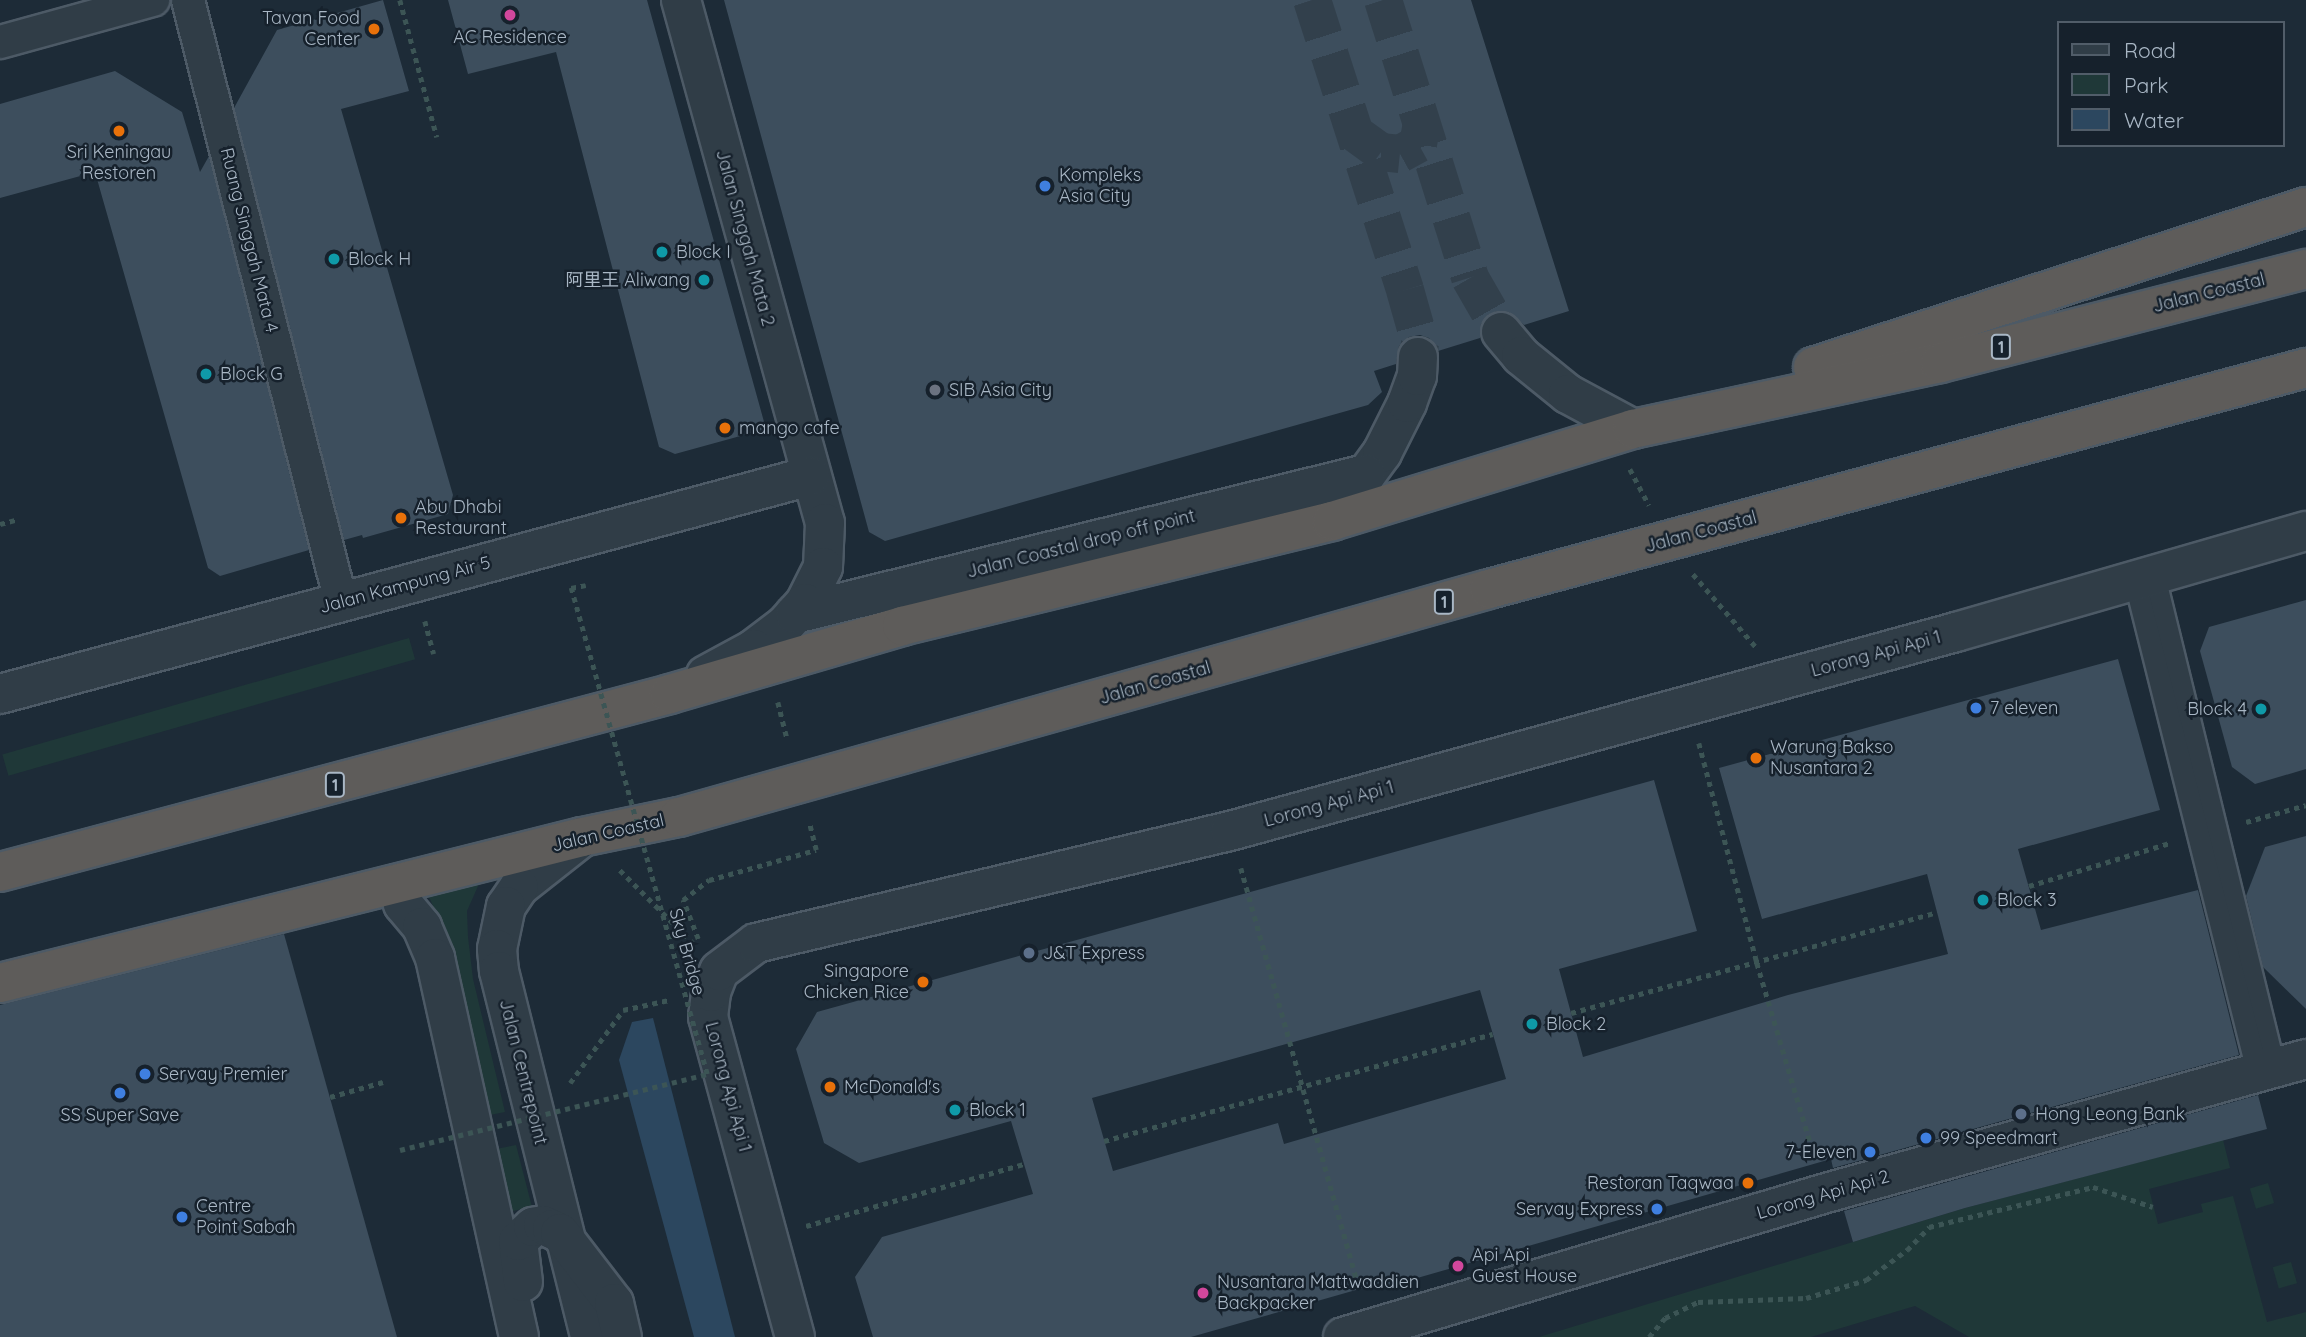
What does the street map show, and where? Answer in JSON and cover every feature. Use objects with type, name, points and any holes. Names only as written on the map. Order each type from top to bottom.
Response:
[{"type":"highway","points":[[1693,414],[1774,379],[2306,207]]},
{"type":"highway","name":"Jalan Coastal","points":[[0,872],[670,694],[902,626],[1332,521],[1633,429],[1940,363],[2306,269]]},
{"type":"highway","name":"Jalan Coastal","points":[[0,983],[582,837],[679,817],[1489,589],[2306,368]]},
{"type":"street","points":[[0,42],[153,0]]},
{"type":"street","name":"Ruang Singgah Mata 4","points":[[188,0],[341,602]]},
{"type":"street","name":"Jalan Singgah Mata 2","points":[[681,0],[825,523],[823,567],[805,603],[795,614]]},
{"type":"street","points":[[1501,332],[1521,356],[1568,394],[1633,429]]},
{"type":"street","points":[[1332,521],[1381,453],[1407,403],[1417,376],[1418,357]]},
{"type":"street","name":"Jalan Coastal drop off point","points":[[795,614],[1366,474]]},
{"type":"street","name":"Jalan Kampung Air 5","points":[[0,694],[810,476]]},
{"type":"street","name":"Lorong Api Api 1","points":[[795,1337],[708,1017],[711,992],[719,971],[756,943],[1230,831],[2145,579],[2306,531]]},
{"type":"street","points":[[670,694],[754,649],[795,614]]},
{"type":"street","name":"Jalan Centrepoint","points":[[582,837],[519,887],[506,906],[497,949],[499,971],[590,1337]]},
{"type":"street","points":[[397,884],[403,904],[422,927],[435,958],[519,1337]]},
{"type":"street","name":"Lorong Api Api 2","points":[[1357,1333],[1826,1194],[2279,1066]]},
{"type":"street","points":[[528,1337],[530,1319],[518,1241],[533,1227],[543,1225],[559,1233],[614,1303],[622,1337]]},
{"type":"lane","points":[[2145,579],[2207,833],[2279,1066]]},
{"type":"path","points":[[400,0],[437,137]]},
{"type":"path","points":[[0,524],[15,520]]},
{"type":"path","name":"Sky Bridge","points":[[400,1150],[707,1074],[571,588],[586,584]]},
{"type":"path","points":[[778,700],[787,738]]},
{"type":"path","points":[[1690,705],[1757,963],[1826,1194]]},
{"type":"path","points":[[2029,886],[2306,805]]},
{"type":"path","points":[[1230,831],[1302,1086],[1357,1333]]},
{"type":"path","points":[[611,862],[698,945],[683,900],[709,880],[816,850]]},
{"type":"path","points":[[1571,1013],[1937,912]]},
{"type":"path","points":[[570,1083],[623,1010],[698,994]]},
{"type":"path","points":[[1104,1141],[1493,1034]]},
{"type":"path","points":[[330,1097],[383,1082]]},
{"type":"path","points":[[768,1237],[1023,1164]]},
{"type":"path","points":[[1649,1337],[1665,1318],[1698,1302],[1806,1298],[1866,1280],[1908,1250],[1929,1227],[2093,1187],[2153,1206]]},
{"type":"green space","points":[[409,638],[415,659],[8,776],[2,755]]},
{"type":"green space","points":[[482,877],[467,911],[468,937],[473,979],[505,1112],[485,1116],[449,945],[430,899],[410,878]]},
{"type":"green space","points":[[2223,1140],[2230,1168],[2149,1189],[2158,1224],[2203,1212],[2201,1204],[2233,1196],[2267,1322],[2306,1312],[2306,1337],[1969,1337],[1915,1306],[1811,1337],[1539,1337],[1965,1208]]},
{"type":"green space","points":[[516,1145],[532,1207],[503,1213],[491,1150]]},
{"type":"green space","points":[[2268,1183],[2274,1203],[2256,1209],[2250,1189]]},
{"type":"green space","points":[[2291,1262],[2297,1283],[2279,1288],[2273,1267]]},
{"type":"water","points":[[653,1018],[735,1337],[694,1337],[619,1060],[632,1022]]},
{"type":"building","name":"Block H","points":[[383,0],[409,91],[341,109],[453,495],[448,514],[363,538],[362,535],[344,540],[234,108],[277,30]]},
{"type":"building","name":"Block I","points":[[448,0],[647,0],[766,429],[675,454],[659,447],[556,52],[468,74]]},
{"type":"building","name":"Kompleks Asia City","points":[[724,0],[1471,0],[1569,311],[1524,325],[1509,312],[1497,311],[1488,315],[1481,324],[1480,338],[1438,351],[1429,338],[1420,335],[1409,337],[1399,346],[1396,364],[1374,371],[1382,392],[1368,405],[885,541],[869,532]]},
{"type":"building","name":"Block G","points":[[115,71],[182,112],[200,172],[209,156],[309,550],[220,576],[208,568],[95,172],[0,198],[0,104]]},
{"type":"building","name":"Block 4","points":[[2306,600],[2306,769],[2255,784],[2232,767],[2200,651],[2209,627]]},
{"type":"building","points":[[2118,659],[2160,810],[2018,849],[2041,930],[2198,890],[2239,1055],[1833,1168],[1831,1159],[1386,1287],[1384,1282],[1191,1337],[873,1337],[855,1277],[882,1237],[1033,1194],[1011,1121],[859,1163],[824,1143],[796,1049],[817,1012],[1654,780],[1697,931],[1559,969],[1583,1057],[1788,995],[1948,954],[1927,874],[1762,919],[1719,768]],"holes":[[[1480,990],[1506,1079],[1284,1144],[1278,1123],[1113,1171],[1092,1098]]]},
{"type":"building","points":[[2306,836],[2306,1009],[2263,967],[2246,896],[2265,847]]},
{"type":"building","name":"Centre Point Sabah","points":[[284,934],[397,1337],[0,1337],[0,1005]]},
{"type":"building","points":[[2258,1095],[2267,1129],[1965,1208],[1853,1242],[1844,1211]]},
{"type":"tunnel","points":[[1312,0],[1405,290],[1420,343],[1418,357]]},
{"type":"tunnel","points":[[1383,0],[1470,278],[1501,332]]},
{"type":"tunnel","points":[[1356,134],[1381,152],[1400,154],[1418,144],[1422,124]]},
{"type":"place","name":"AC Residence","points":[[510,15]]},
{"type":"place","name":"Tavan Food Center","points":[[374,29]]},
{"type":"place","name":"Sri Keningau Restoren","points":[[119,131]]},
{"type":"place","name":"Kompleks Asia City","points":[[1045,186]]},
{"type":"place","name":"Block I","points":[[662,252]]},
{"type":"place","name":"Block H","points":[[334,259]]},
{"type":"place","name":"阿里王 Aliwang","points":[[704,280]]},
{"type":"place","name":"Block G","points":[[206,374]]},
{"type":"place","name":"SIB Asia City","points":[[935,390]]},
{"type":"place","name":"mango cafe","points":[[725,428]]},
{"type":"place","name":"Abu Dhabi Restaurant","points":[[401,518]]},
{"type":"place","name":"7 eleven","points":[[1976,708]]},
{"type":"place","name":"Block 4","points":[[2261,709]]},
{"type":"place","name":"Warung Bakso Nusantara 2","points":[[1756,758]]},
{"type":"place","name":"Block 3","points":[[1983,900]]},
{"type":"place","name":"J&T Express","points":[[1029,953]]},
{"type":"place","name":"Singapore Chicken Rice","points":[[923,982]]},
{"type":"place","name":"Block 2","points":[[1532,1024]]},
{"type":"place","name":"Servay Premier","points":[[145,1074]]},
{"type":"place","name":"McDonald's","points":[[830,1087]]},
{"type":"place","name":"SS Super Save","points":[[120,1093]]},
{"type":"place","name":"Block 1","points":[[955,1110]]},
{"type":"place","name":"Hong Leong Bank","points":[[2021,1114]]},
{"type":"place","name":"99 Speedmart","points":[[1926,1138]]},
{"type":"place","name":"7-Eleven","points":[[1870,1152]]},
{"type":"place","name":"Restoran Taqwaa","points":[[1748,1183]]},
{"type":"place","name":"Servay Express","points":[[1657,1209]]},
{"type":"place","name":"Centre Point Sabah","points":[[182,1217]]},
{"type":"place","name":"Api Api Guest House","points":[[1458,1266]]},
{"type":"place","name":"Nusantara Mattwaddien Backpacker","points":[[1203,1293]]}]
